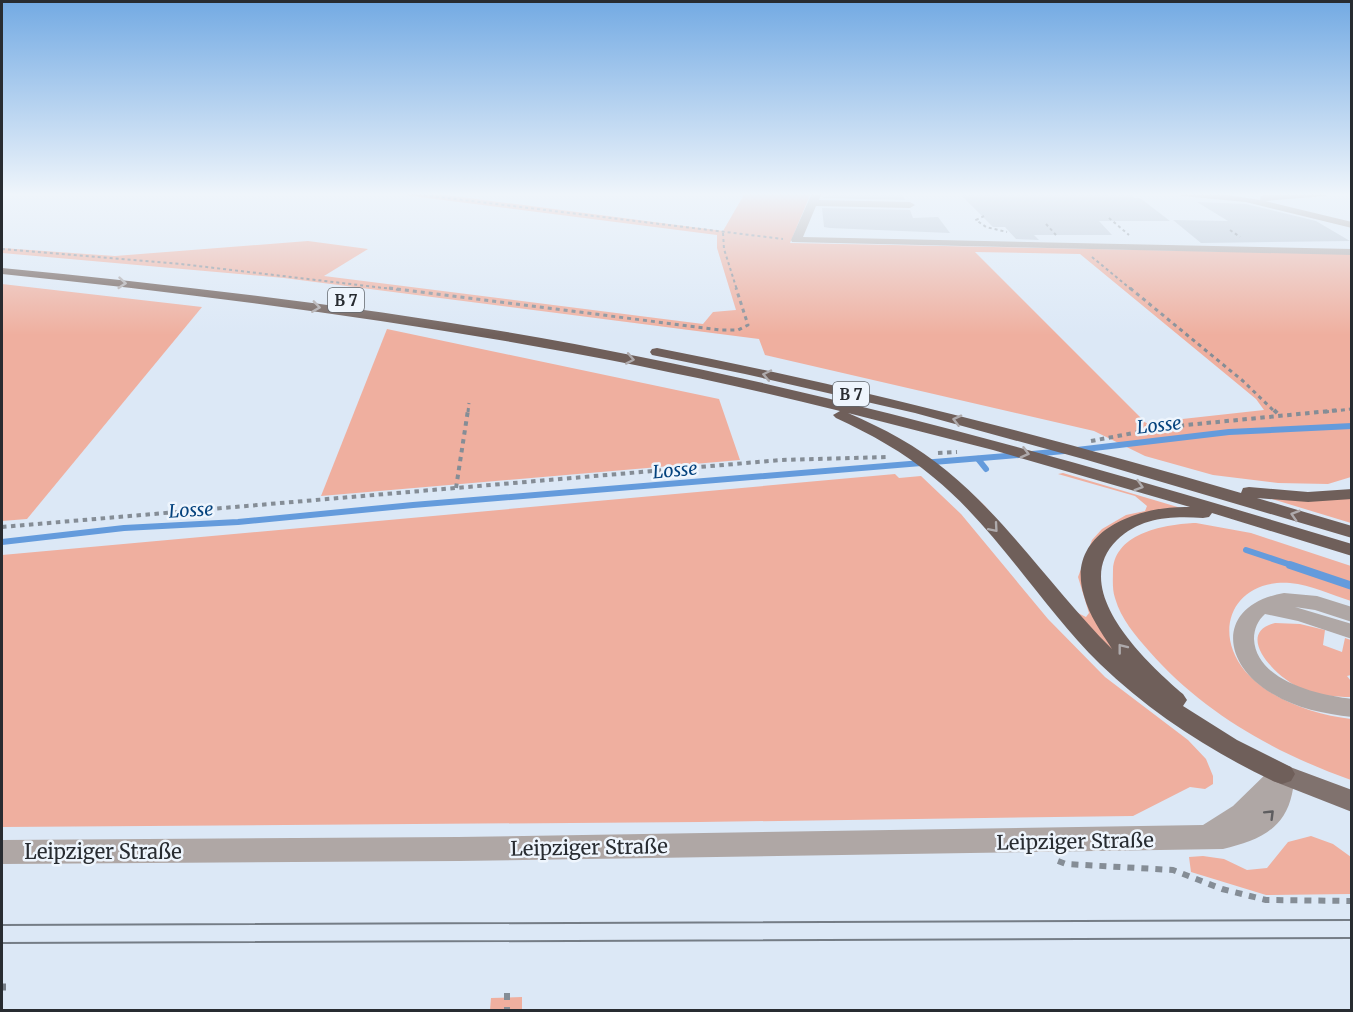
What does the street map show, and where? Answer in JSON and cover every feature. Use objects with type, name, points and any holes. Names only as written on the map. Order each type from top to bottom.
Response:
[{"type":"highway","name":"B 7","points":[[2,262],[157,275],[453,314],[707,362],[833,389],[1013,434],[1145,470],[1352,532]]},
{"type":"highway","name":"B 7","points":[[2,271],[172,288],[448,326],[618,357],[772,389],[969,438],[1083,469],[1352,550]]},
{"type":"highway","points":[[772,389],[852,420],[900,445],[954,485],[989,522],[1072,622],[1124,674],[1196,729],[1244,757],[1282,774]]},
{"type":"highway","points":[[1145,470],[1263,494],[1308,497],[1352,494]]},
{"type":"highway","points":[[1256,521],[1183,511],[1153,514],[1137,519],[1113,532],[1097,549],[1092,567],[1093,589],[1100,613],[1112,635],[1145,674],[1190,712],[1282,774]]},
{"type":"main road","points":[[1282,774],[1352,801]]},
{"type":"street","points":[[804,240],[1082,248],[1352,252]]},
{"type":"street","points":[[1352,615],[1316,603],[1270,602],[1256,608],[1247,618],[1243,635],[1246,654],[1254,666],[1282,689],[1329,706],[1352,708]]},
{"type":"street","points":[[1256,608],[1275,609],[1300,615],[1352,632]]},
{"type":"street","name":"Leipziger Straße","points":[[2,852],[1176,840],[1223,837],[1254,828],[1270,817],[1277,807],[1281,796],[1282,774]]},
{"type":"path","points":[[2,249],[181,264],[721,330],[738,330],[748,325],[723,249],[723,240]]},
{"type":"path","points":[[1082,248],[1264,399],[1279,415]]},
{"type":"path","points":[[456,488],[469,403]]},
{"type":"path","points":[[1097,440],[1142,430],[1352,409]]},
{"type":"path","points":[[2,527],[781,460],[881,457]]},
{"type":"path","points":[[1055,860],[1066,864],[1173,870],[1222,890],[1266,900],[1352,901]]},
{"type":"path","points":[[507,993],[507,1011]]},
{"type":"shaded area","points":[[717,240],[791,240],[790,243],[1351,254],[1351,477],[1328,484],[1278,483],[1213,475],[1145,456],[1094,431],[765,355],[759,339],[284,278],[2,253],[2,248],[115,256],[308,241],[368,249],[324,276],[703,324],[713,312],[736,310],[717,248]],"holes":[[[975,252],[1080,254],[1256,399],[1264,410],[1146,423]]]},
{"type":"shaded area","points":[[2,284],[202,307],[27,519],[2,521]]},
{"type":"shaded area","points":[[387,329],[719,399],[740,460],[321,496]]},
{"type":"shaded area","points":[[1063,473],[1181,508],[1131,519],[1089,570],[1125,658],[1112,661],[968,490],[985,506],[1074,611],[1086,617],[1089,613],[1078,577],[1092,540],[1102,529],[1126,515],[1145,511],[1147,506],[1135,496],[1058,474]]},
{"type":"shaded area","points":[[895,474],[899,478],[921,476],[961,514],[1048,619],[1105,677],[1188,740],[1206,759],[1213,776],[1213,784],[1205,789],[1190,787],[1133,816],[2,827],[2,555]]},
{"type":"shaded area","points":[[1351,495],[1351,523],[1272,499]]},
{"type":"shaded area","points":[[1196,523],[1251,533],[1351,566],[1351,601],[1314,588],[1290,583],[1271,584],[1255,589],[1243,598],[1234,610],[1230,624],[1230,639],[1235,655],[1245,671],[1267,690],[1308,710],[1351,719],[1351,780],[1295,757],[1216,712],[1170,673],[1125,620],[1113,591],[1113,570],[1116,557],[1123,547],[1132,539],[1158,528]]},
{"type":"shaded area","points":[[1275,623],[1300,624],[1325,630],[1323,645],[1342,652],[1345,638],[1351,640],[1351,675],[1347,676],[1351,681],[1351,697],[1326,695],[1307,690],[1292,683],[1272,667],[1264,657],[1258,637],[1263,629]]},
{"type":"shaded area","points":[[1311,836],[1333,844],[1351,857],[1351,894],[1266,895],[1191,872],[1189,857],[1203,856],[1224,859],[1247,870],[1267,868],[1288,842]]},
{"type":"shaded area","points":[[522,997],[522,1010],[490,1010],[491,998]]},
{"type":"building","points":[[1198,240],[1350,241],[1201,243]]},
{"type":"waterway","name":"Losse","points":[[1077,450],[1229,432],[1352,426]]},
{"type":"waterway","name":"Losse","points":[[1032,454],[1064,451]]},
{"type":"waterway","name":"Losse","points":[[2,542],[124,528],[238,522],[413,505],[1019,455]]},
{"type":"waterway","points":[[978,459],[986,469]]},
{"type":"waterway","points":[[1246,550],[1294,566]]},
{"type":"waterway","points":[[1290,565],[1352,586]]},
{"type":"tram line","points":[[2,925],[1352,920]]},
{"type":"tram line","points":[[2,943],[1352,938]]}]
